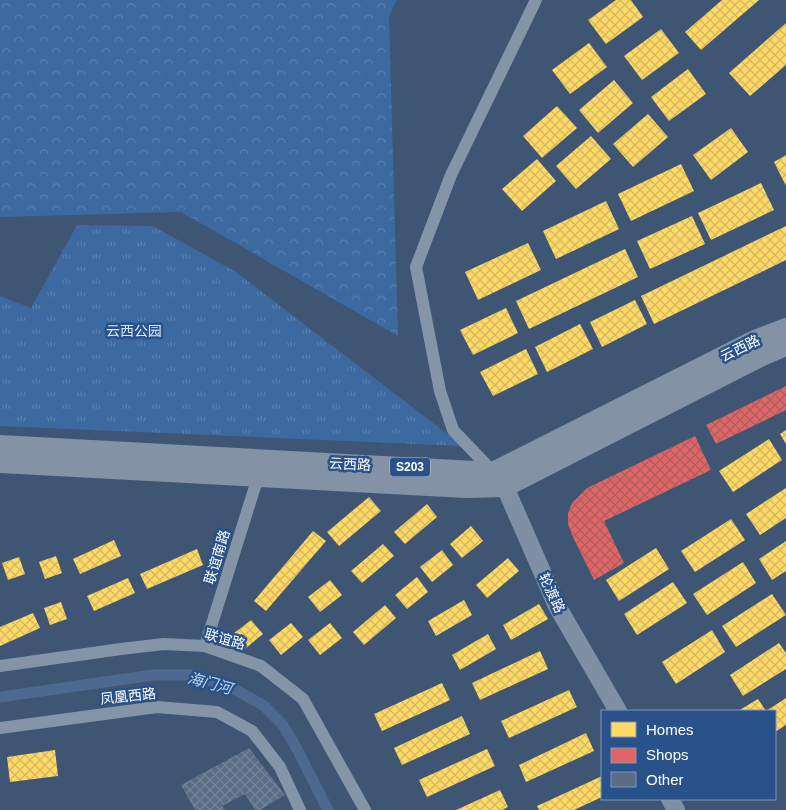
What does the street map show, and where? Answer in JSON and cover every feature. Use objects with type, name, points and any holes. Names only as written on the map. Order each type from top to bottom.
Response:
[{"type":"main road","name":"云西路","points":[[0,445],[499,479],[755,340],[786,328]]},
{"type":"main road","name":"云西路","points":[[0,462],[466,488],[499,479],[786,346]]},
{"type":"main road","name":"轮渡路","points":[[499,479],[557,606],[617,710]]},
{"type":"street","points":[[499,479],[453,430],[440,391],[416,267],[451,175],[536,0]]},
{"type":"street","name":"联谊南路","points":[[205,646],[258,476]]},
{"type":"street","name":"联谊路","points":[[0,666],[156,645],[205,646],[261,666],[303,699],[366,810]]},
{"type":"street","name":"凤凰西路","points":[[0,728],[156,707],[216,712],[252,731],[280,767],[300,810]]},
{"type":"green space","points":[[0,0],[397,0],[389,16],[398,336],[181,212],[0,217]]},
{"type":"green space","name":"云西公园","points":[[77,225],[153,226],[236,272],[463,446],[0,426],[0,296],[31,308]]},
{"type":"building: Homes","points":[[616,0],[631,0],[643,17],[606,44],[588,20]]},
{"type":"building: Homes","points":[[722,0],[759,0],[701,50],[685,32]]},
{"type":"building: Homes","points":[[786,23],[786,65],[750,96],[729,73]]},
{"type":"building: Homes","points":[[661,29],[679,53],[642,80],[624,56]]},
{"type":"building: Homes","points":[[589,43],[607,67],[570,94],[552,70]]},
{"type":"building: Homes","points":[[688,69],[706,94],[669,121],[651,97]]},
{"type":"building: Homes","points":[[614,80],[633,103],[598,133],[579,110]]},
{"type":"building: Homes","points":[[557,106],[577,128],[542,158],[523,136]]},
{"type":"building: Homes","points":[[648,114],[668,137],[633,167],[613,144]]},
{"type":"building: Homes","points":[[731,128],[748,152],[711,180],[693,155]]},
{"type":"building: Homes","points":[[591,136],[611,159],[576,189],[556,166]]},
{"type":"building: Homes","points":[[786,155],[786,186],[774,162]]},
{"type":"building: Homes","points":[[537,159],[556,181],[522,211],[502,189]]},
{"type":"building: Homes","points":[[681,164],[694,191],[631,221],[618,194]]},
{"type":"building: Homes","points":[[761,183],[774,210],[711,240],[698,213]]},
{"type":"building: Homes","points":[[606,201],[619,229],[556,259],[543,231]]},
{"type":"building: Homes","points":[[692,216],[705,244],[650,269],[637,241]]},
{"type":"building: Homes","points":[[786,226],[786,260],[654,324],[641,296]]},
{"type":"building: Homes","points":[[528,243],[541,270],[478,300],[465,272]]},
{"type":"building: Homes","points":[[625,249],[638,277],[529,329],[516,301]]},
{"type":"building: Homes","points":[[635,300],[647,324],[602,347],[590,322]]},
{"type":"building: Homes","points":[[506,308],[518,333],[473,355],[460,330]]},
{"type":"building: Homes","points":[[580,324],[593,349],[547,372],[535,347]]},
{"type":"building: Homes","points":[[526,349],[538,374],[493,396],[480,372]]},
{"type":"building: Homes","points":[[786,430],[786,444],[780,434]]},
{"type":"building: Homes","points":[[769,439],[782,460],[733,492],[719,471]]},
{"type":"building: Homes","points":[[786,488],[786,518],[760,535],[746,514]]},
{"type":"building: Homes","points":[[369,497],[381,511],[339,546],[327,532]]},
{"type":"building: Homes","points":[[427,504],[437,517],[405,544],[394,532]]},
{"type":"building: Homes","points":[[731,519],[745,540],[695,572],[681,551]]},
{"type":"building: Homes","points":[[471,526],[483,541],[462,558],[450,544]]},
{"type":"building: Homes","points":[[313,531],[326,541],[266,611],[254,601]]},
{"type":"building: Homes","points":[[114,540],[121,556],[80,574],[73,559]]},
{"type":"building: Homes","points":[[786,541],[786,571],[772,580],[759,559]]},
{"type":"building: Homes","points":[[383,544],[394,556],[362,583],[351,571]]},
{"type":"building: Homes","points":[[656,548],[669,569],[619,601],[606,580]]},
{"type":"building: Homes","points":[[197,549],[203,565],[147,589],[140,574]]},
{"type":"building: Homes","points":[[442,550],[453,565],[432,582],[420,567]]},
{"type":"building: Homes","points":[[56,556],[62,573],[45,579],[39,562]]},
{"type":"building: Homes","points":[[19,557],[25,574],[8,580],[2,563]]},
{"type":"building: Homes","points":[[508,558],[519,571],[487,598],[476,585]]},
{"type":"building: Homes","points":[[743,562],[756,583],[707,615],[693,594]]},
{"type":"building: Homes","points":[[417,577],[428,592],[407,609],[395,595]]},
{"type":"building: Homes","points":[[128,578],[135,593],[94,611],[87,596]]},
{"type":"building: Homes","points":[[330,580],[342,595],[320,612],[308,597]]},
{"type":"building: Homes","points":[[673,582],[687,603],[637,635],[624,614]]},
{"type":"building: Homes","points":[[772,594],[786,615],[736,647],[722,626]]},
{"type":"building: Homes","points":[[464,600],[472,615],[436,636],[428,621]]},
{"type":"building: Homes","points":[[61,602],[67,619],[50,625],[44,608]]},
{"type":"building: Homes","points":[[539,604],[548,619],[511,640],[503,625]]},
{"type":"building: Homes","points":[[385,605],[396,618],[364,645],[353,632]]},
{"type":"building: Homes","points":[[33,613],[40,628],[0,646],[0,627]]},
{"type":"building: Homes","points":[[251,620],[263,634],[241,652],[229,637]]},
{"type":"building: Homes","points":[[291,623],[303,637],[281,655],[269,640]]},
{"type":"building: Homes","points":[[330,623],[342,638],[320,655],[308,640]]},
{"type":"building: Homes","points":[[712,630],[725,652],[676,684],[662,662]]},
{"type":"building: Homes","points":[[488,634],[496,649],[460,670],[452,655]]},
{"type":"building: Homes","points":[[779,643],[786,653],[786,669],[743,696],[730,675]]},
{"type":"building: Homes","points":[[540,651],[548,669],[480,700],[472,683]]},
{"type":"building: Homes","points":[[442,683],[450,700],[382,731],[374,714]]},
{"type":"building: Homes","points":[[569,690],[577,707],[509,738],[501,721]]},
{"type":"building: Homes","points":[[786,698],[786,725],[776,731],[776,710],[768,710]]},
{"type":"building: Homes","points":[[758,699],[765,710],[740,710]]},
{"type":"building: Homes","points":[[462,716],[470,734],[402,765],[394,748]]},
{"type":"building: Homes","points":[[586,733],[594,751],[526,782],[519,765]]},
{"type":"building: Homes","points":[[487,749],[495,766],[427,797],[419,780]]},
{"type":"building: Homes","points":[[55,750],[58,776],[10,782],[7,757]]},
{"type":"building: Homes","points":[[601,776],[601,797],[574,810],[539,810],[537,806]]},
{"type":"building: Homes","points":[[500,790],[508,807],[502,810],[456,810]]},
{"type":"building: Shops","points":[[786,386],[786,410],[716,444],[706,425]]},
{"type":"building: Shops","points":[[695,436],[711,470],[604,521],[624,563],[594,580],[568,524],[568,513],[572,503],[587,488]]},
{"type":"building: Other","points":[[249,748],[285,795],[260,810],[255,810],[245,794],[222,806],[225,810],[195,810],[181,785]]},
{"type":"waterway","name":"海门河","points":[[0,697],[153,675],[193,675],[236,690],[263,705],[283,725],[328,810]]}]
